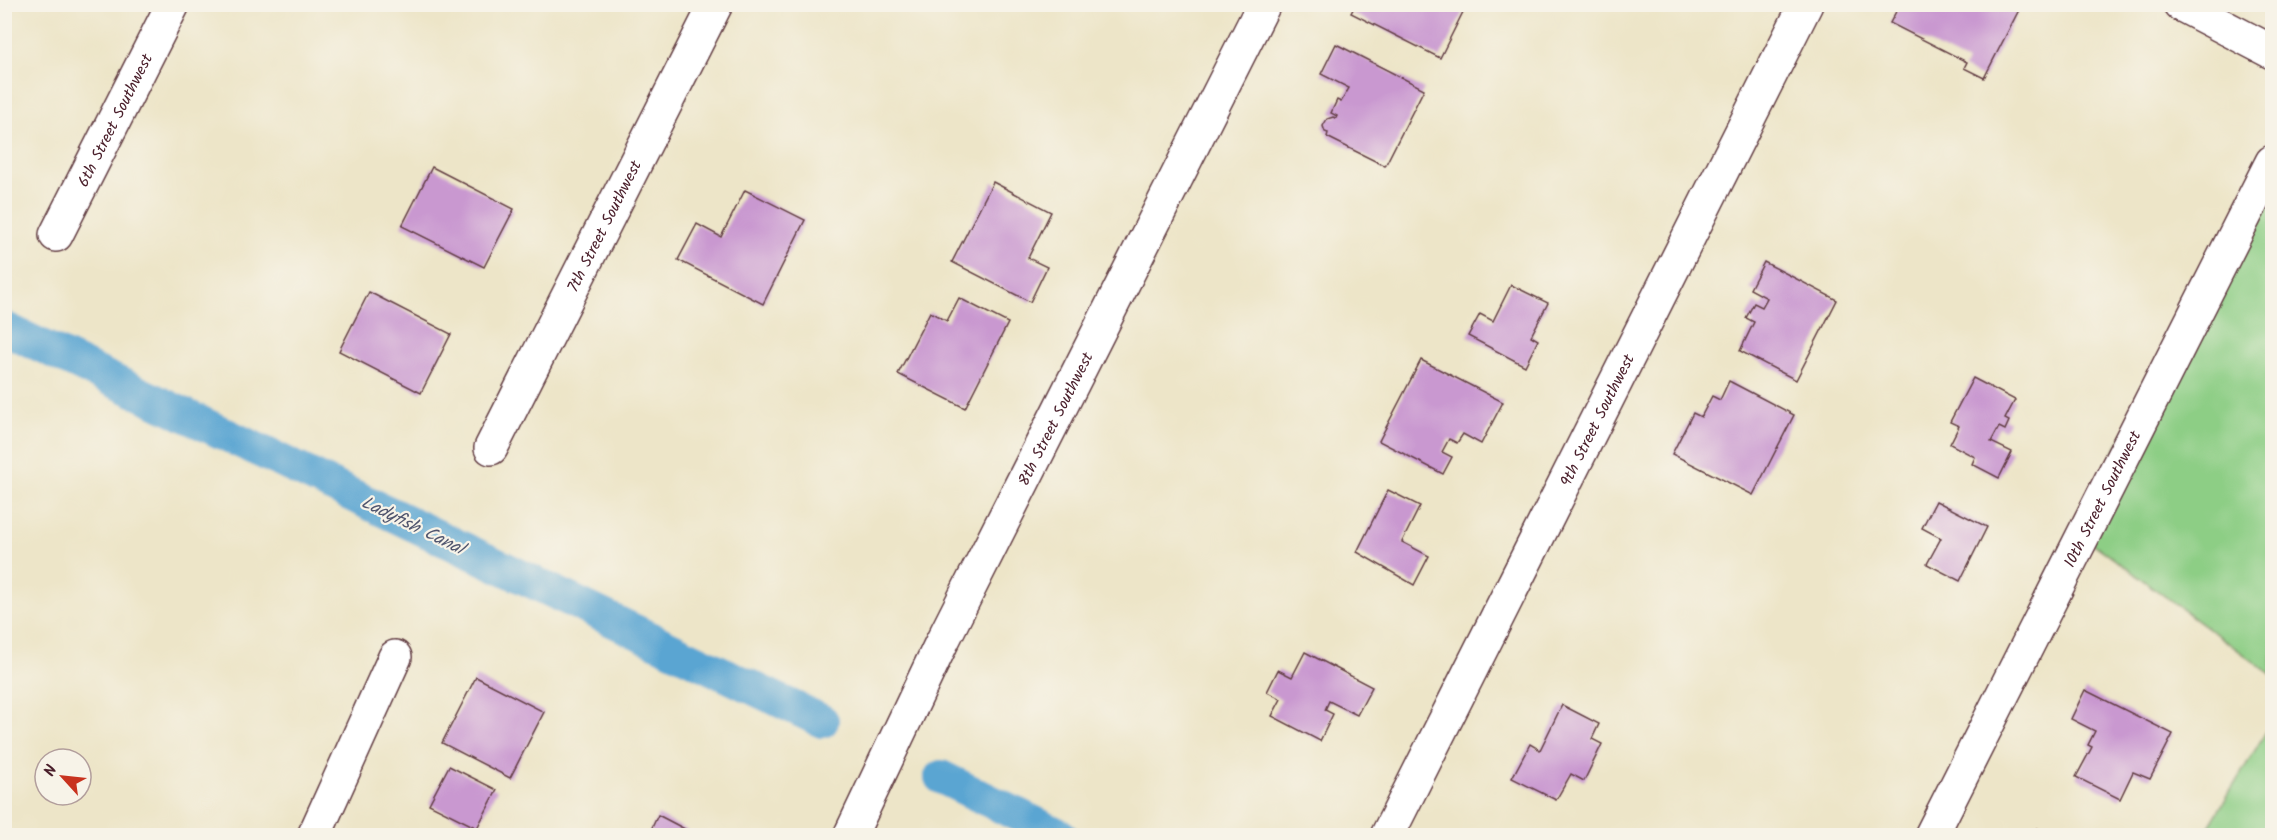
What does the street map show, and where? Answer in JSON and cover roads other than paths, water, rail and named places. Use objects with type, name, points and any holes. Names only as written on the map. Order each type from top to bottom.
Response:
[{"type":"street","name":"6th Street Southwest","points":[[56,235],[172,4]]},
{"type":"street","name":"7th Street Southwest","points":[[491,448],[716,4]]},
{"type":"street","name":"8th Street Southwest","points":[[850,836],[941,644],[1264,4]]},
{"type":"street","name":"9th Street Southwest","points":[[1387,836],[1806,4]]},
{"type":"street","points":[[2180,4],[2272,52]]},
{"type":"street","name":"10th Street Southwest","points":[[1931,836],[2272,162]]},
{"type":"street","points":[[314,836],[395,657]]},
{"type":"waterway","name":"Ladyfish Canal","points":[[4,328],[822,721]]},
{"type":"waterway","name":"Ladyfish Canal","points":[[941,777],[1061,836]]}]
